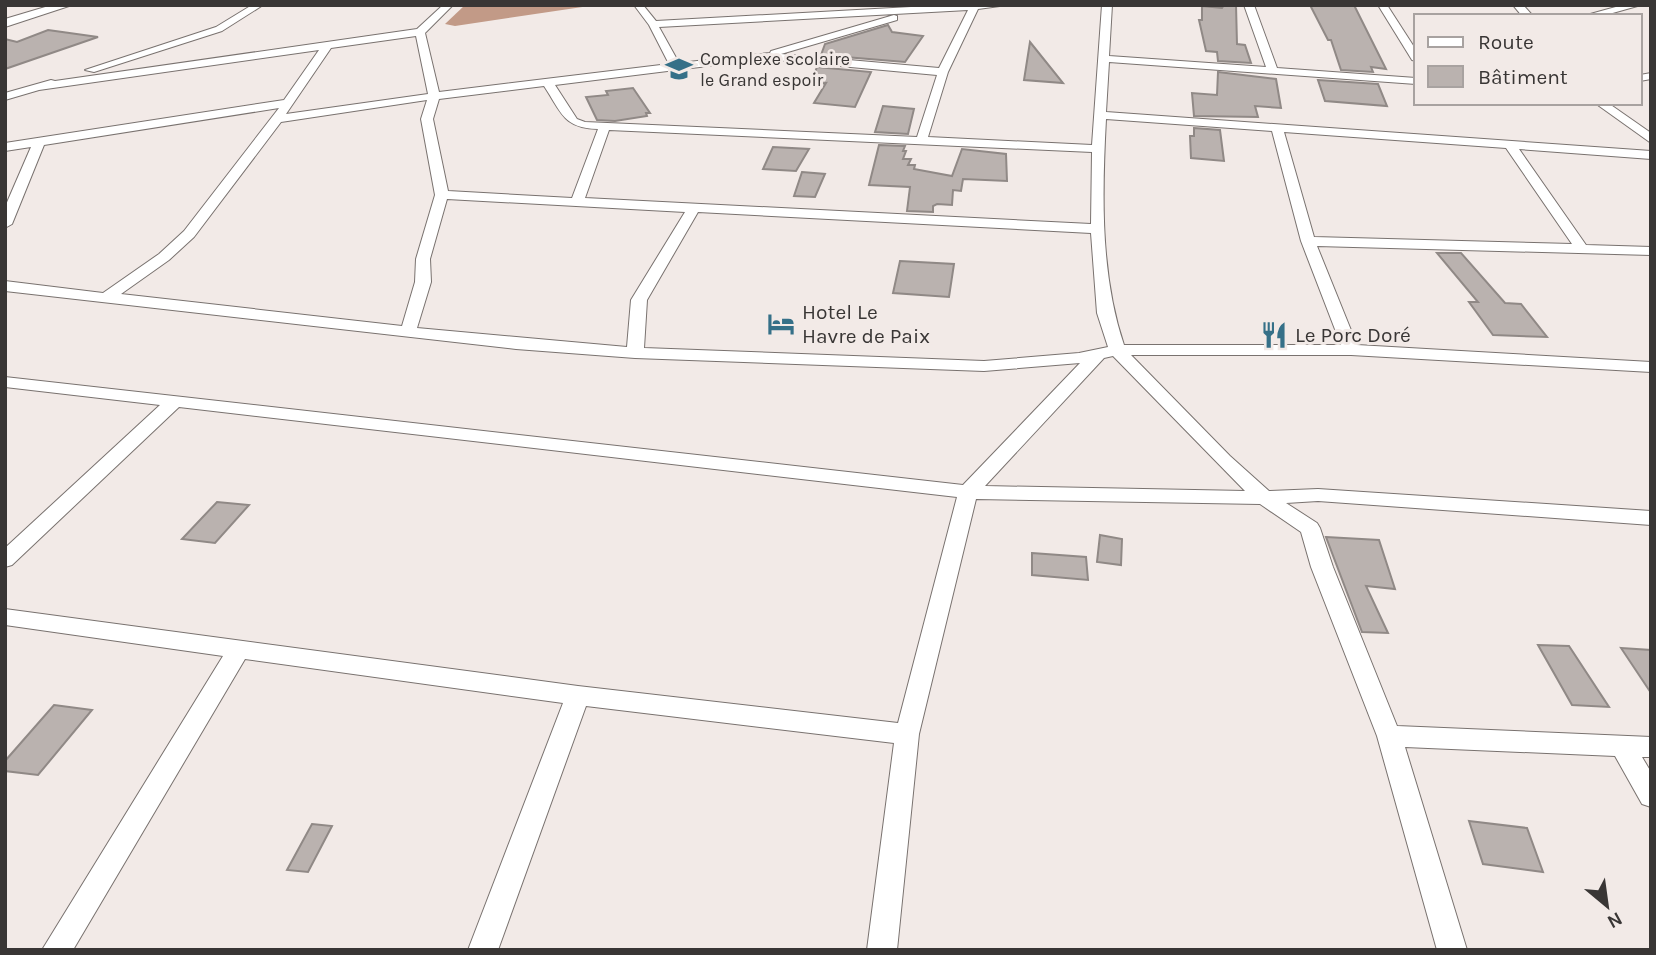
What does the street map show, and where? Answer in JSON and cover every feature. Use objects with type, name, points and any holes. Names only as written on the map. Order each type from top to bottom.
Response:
[{"type":"street","points":[[5,23],[66,5]]},
{"type":"street","points":[[5,97],[219,29],[260,5]]},
{"type":"street","points":[[39,87],[420,32],[449,5]]},
{"type":"street","points":[[638,5],[653,24],[675,66]]},
{"type":"street","points":[[763,17],[768,5]]},
{"type":"street","points":[[653,24],[1003,5]]},
{"type":"street","points":[[1107,5],[1098,149],[1098,229],[1107,352],[1264,498],[1310,528],[1322,567],[1390,736],[1452,950]]},
{"type":"street","points":[[1249,5],[1272,69]]},
{"type":"street","points":[[1382,5],[1402,27],[1414,54]]},
{"type":"street","points":[[1597,14],[1637,5]]},
{"type":"street","points":[[921,142],[943,72],[974,7]]},
{"type":"street","points":[[278,119],[433,96],[764,56],[923,9]]},
{"type":"street","points":[[408,332],[423,282],[423,258],[442,195],[427,119],[433,96],[420,32]]},
{"type":"street","points":[[107,297],[164,257],[189,234],[278,119],[327,46]]},
{"type":"street","points":[[764,56],[943,72]]},
{"type":"street","points":[[1104,59],[1272,69],[1414,82]]},
{"type":"street","points":[[548,83],[576,123],[1098,149]]},
{"type":"street","points":[[5,147],[288,103]]},
{"type":"street","points":[[1603,105],[1651,139]]},
{"type":"street","points":[[1102,115],[1651,155]]},
{"type":"street","points":[[576,203],[587,181],[593,152],[605,126]]},
{"type":"street","points":[[1277,128],[1308,241],[1351,350]]},
{"type":"street","points":[[5,224],[40,142]]},
{"type":"street","points":[[1511,146],[1582,249]]},
{"type":"street","points":[[442,195],[1098,229]]},
{"type":"street","points":[[635,354],[639,300],[692,209]]},
{"type":"street","points":[[1308,241],[1651,251]]},
{"type":"street","points":[[5,286],[516,344],[635,354],[985,366],[1037,363],[1107,352],[1351,350],[1651,367]]},
{"type":"street","points":[[882,950],[907,734],[968,492],[1107,352]]},
{"type":"street","points":[[5,382],[968,492],[1264,498],[1318,495],[1651,518]]},
{"type":"street","points":[[5,560],[173,403]]},
{"type":"street","points":[[5,617],[578,696],[907,734]]},
{"type":"street","points":[[57,950],[240,648]]},
{"type":"street","points":[[483,950],[578,696]]},
{"type":"street","points":[[1390,736],[1651,747]]},
{"type":"street","points":[[1622,746],[1651,796]]},
{"type":"shaded area","points":[[465,5],[596,5],[455,26],[445,24]]},
{"type":"building","points":[[1224,5],[1236,5],[1237,44],[1245,45],[1251,63],[1218,61],[1217,52],[1206,51],[1199,20],[1202,20],[1202,6],[1222,8]]},
{"type":"building","points":[[1310,5],[1354,5],[1386,69],[1371,67],[1373,72],[1341,70],[1331,40],[1328,40]]},
{"type":"building","points":[[888,25],[892,32],[923,36],[905,62],[821,55],[825,44]]},
{"type":"building","points":[[48,30],[98,37],[5,69],[5,39],[17,42]]},
{"type":"building","points":[[1030,42],[1063,83],[1024,80]]},
{"type":"building","points":[[817,67],[871,72],[855,107],[814,103],[826,83],[810,85]]},
{"type":"building","points":[[1218,72],[1276,79],[1281,108],[1255,106],[1258,117],[1194,116],[1192,93],[1217,95]]},
{"type":"building","points":[[1318,80],[1378,84],[1387,106],[1325,101]]},
{"type":"building","points":[[633,88],[650,113],[646,113],[647,116],[615,121],[597,120],[586,97],[608,95],[606,91]]},
{"type":"building","points":[[883,106],[914,109],[908,134],[875,132]]},
{"type":"building","points":[[1194,128],[1220,130],[1224,161],[1191,158],[1190,136],[1194,136]]},
{"type":"building","points":[[879,145],[905,146],[903,159],[911,159],[908,165],[915,165],[914,169],[952,176],[962,149],[1006,154],[1007,181],[963,179],[961,191],[953,190],[952,205],[937,204],[933,206],[933,212],[907,211],[910,187],[869,185]]},
{"type":"building","points":[[773,147],[809,149],[796,171],[763,169]]},
{"type":"building","points":[[802,172],[825,174],[815,197],[794,196]]},
{"type":"building","points":[[1437,253],[1461,253],[1505,303],[1521,304],[1547,337],[1493,335],[1469,302],[1478,302]]},
{"type":"building","points":[[900,261],[954,264],[949,297],[893,293]]},
{"type":"building","points":[[217,502],[249,505],[215,543],[182,539]]},
{"type":"building","points":[[1100,535],[1122,539],[1121,565],[1097,562]]},
{"type":"building","points":[[1326,537],[1379,540],[1395,589],[1366,586],[1388,633],[1362,632]]},
{"type":"building","points":[[1032,553],[1086,557],[1088,580],[1032,575]]},
{"type":"building","points":[[1538,645],[1569,646],[1609,707],[1572,705]]},
{"type":"building","points":[[1621,648],[1651,650],[1651,693]]},
{"type":"building","points":[[54,705],[92,710],[38,775],[5,771],[5,761]]},
{"type":"building","points":[[1469,821],[1527,828],[1543,872],[1483,864]]},
{"type":"building","points":[[312,824],[332,826],[308,872],[287,870]]},
{"type":"place","name":"Complexe scolaire le Grand espoir","points":[[679,69]]},
{"type":"place","name":"Hotel Le Havre de Paix","points":[[781,324]]},
{"type":"place","name":"Le Porc Doré","points":[[1274,335]]}]
